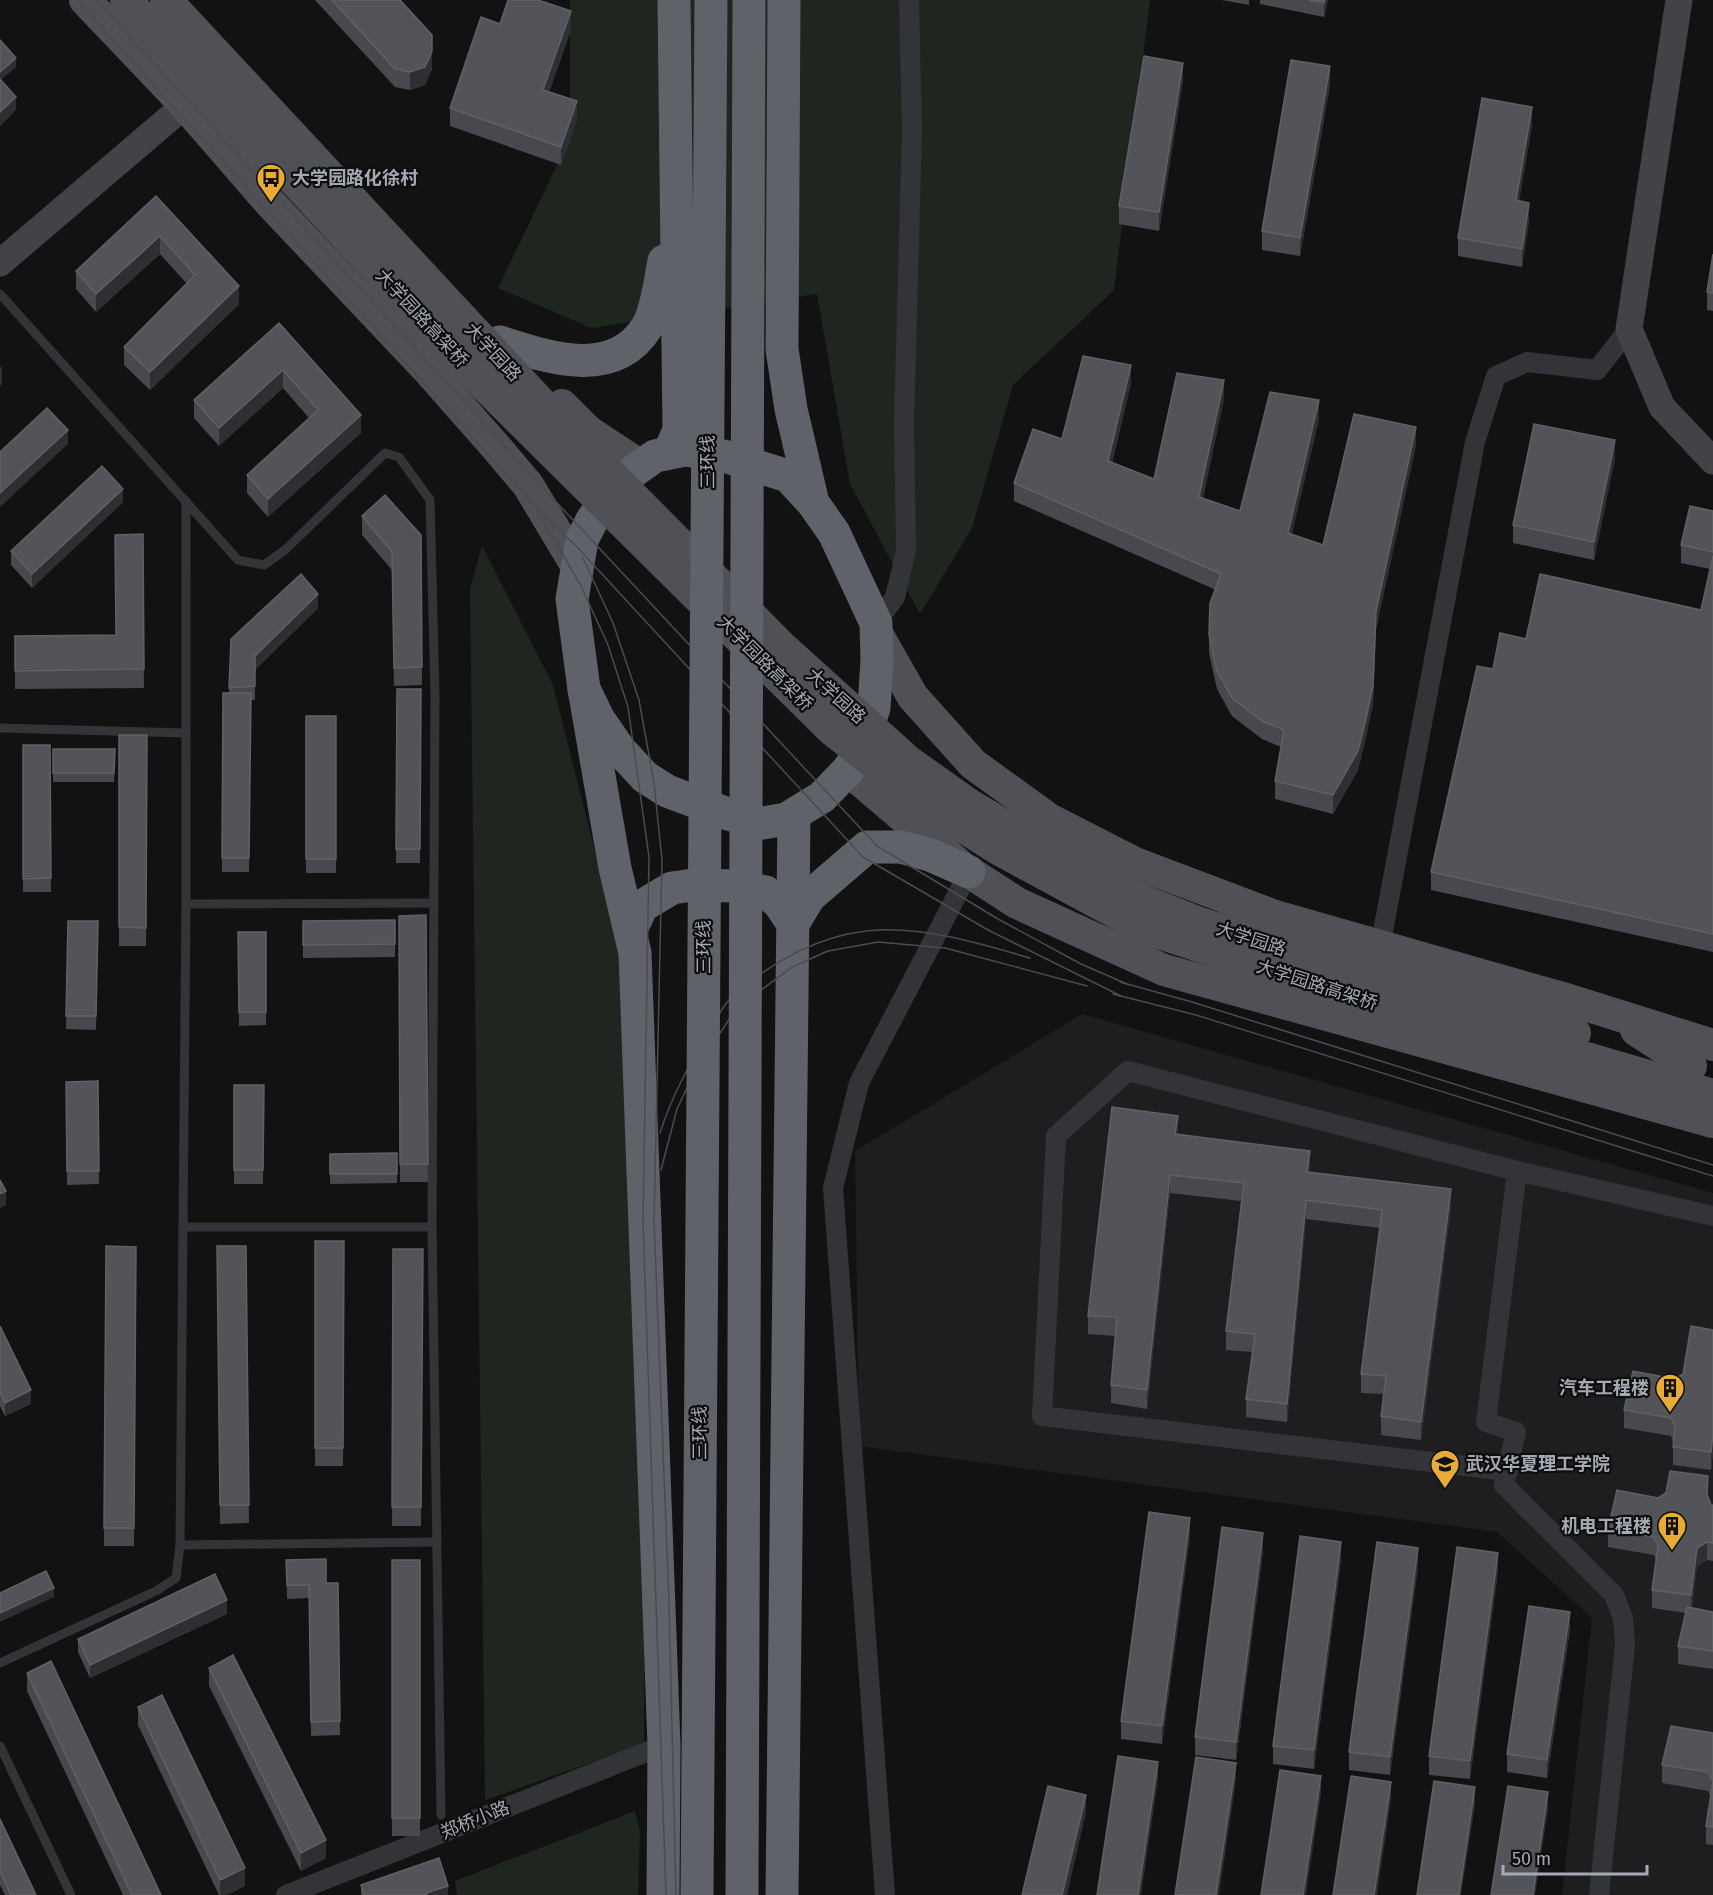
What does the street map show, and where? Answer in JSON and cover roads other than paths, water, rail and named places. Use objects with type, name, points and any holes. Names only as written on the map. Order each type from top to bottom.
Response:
[{"type":"highway","points":[[663,1895],[664,1745],[635,953],[615,868],[584,689],[572,599],[582,540],[592,520],[613,490],[655,459],[679,430],[674,0]]},
{"type":"highway","name":"三环线","points":[[697,1895],[711,0]]},
{"type":"highway","points":[[742,1895],[749,0]]},
{"type":"highway","points":[[784,0],[782,349],[790,409],[813,503]]},
{"type":"highway","points":[[500,342],[559,360],[588,361],[613,357],[632,344],[647,327],[658,289],[676,200]]},
{"type":"highway","points":[[584,689],[598,718],[620,750],[645,777],[667,791],[728,814],[763,823],[786,819],[822,797],[848,770],[866,737],[874,708],[878,660],[876,628],[834,533],[813,503],[788,476],[724,456],[685,450],[655,459]]},
{"type":"highway","points":[[782,1895],[794,815]]},
{"type":"highway","points":[[793,924],[809,897],[867,848],[901,847],[930,855],[969,872]]},
{"type":"highway","points":[[630,932],[642,906],[672,888],[693,885],[735,886],[766,892],[778,903],[793,924]]},
{"type":"main road","points":[[85,0],[185,105],[271,204],[428,370],[521,477],[576,565]]},
{"type":"main road","name":"大学园路高架桥","points":[[126,0],[486,387],[832,730],[924,802],[998,849],[1144,928],[1389,1008],[1582,1046]]},
{"type":"main road","name":"大学园路","points":[[166,0],[554,417],[780,645],[908,761],[981,811],[1073,866],[1135,897],[1200,923],[1582,1046]]},
{"type":"main road","name":"大学园路","points":[[181,0],[500,342],[588,431],[655,459]]},
{"type":"main road","points":[[876,628],[913,697],[973,764],[1048,819],[1135,863],[1211,894],[1275,916],[1609,1012],[1713,1045]]},
{"type":"main road","points":[[848,770],[923,836],[969,872],[1017,903],[1164,970],[1713,1122]]},
{"type":"main road","points":[[1609,1012],[1694,1074],[1713,1095]]},
{"type":"main road","points":[[1582,1046],[1694,1074],[1713,1112]]},
{"type":"street","points":[[876,628],[895,597],[906,551],[904,423],[912,130],[909,0]]},
{"type":"street","points":[[1380,947],[1475,442],[1497,376],[1527,362],[1597,370],[1629,329],[1679,0]]},
{"type":"street","points":[[0,263],[185,105],[255,78]]},
{"type":"street","points":[[1629,329],[1662,407],[1713,461]]},
{"type":"street","points":[[885,1895],[833,1188],[859,1083],[969,872]]},
{"type":"street","points":[[1508,1471],[1042,1416],[1056,1136],[1128,1071],[1517,1171],[1713,1216]]},
{"type":"street","points":[[1517,1171],[1486,1422],[1516,1432],[1504,1485],[1614,1595],[1623,1618],[1624,1645],[1599,1895]]},
{"type":"street","name":"郑桥小路","points":[[286,1895],[664,1745]]},
{"type":"lane","points":[[0,294],[238,560],[264,565],[285,550],[385,453],[399,457],[430,500],[435,694],[432,1227],[441,1815]]},
{"type":"lane","points":[[0,1664],[156,1591],[176,1578],[180,1545],[186,904],[186,501]]},
{"type":"lane","points":[[0,728],[186,733]]},
{"type":"lane","points":[[186,904],[433,903]]},
{"type":"lane","points":[[183,1227],[432,1227]]},
{"type":"lane","points":[[180,1545],[436,1542]]},
{"type":"lane","points":[[0,1746],[71,1895]]},
{"type":"tram line","points":[[77,0],[533,504],[577,547],[863,857],[988,930],[1121,996]]},
{"type":"tram line","points":[[96,0],[545,490],[877,846],[998,919],[1081,964],[1127,984]]},
{"type":"tram line","points":[[542,519],[581,586],[608,645],[628,707],[649,857],[643,1222],[666,1895]]},
{"type":"tram line","points":[[583,558],[613,623],[639,700],[654,783],[662,860],[654,1220],[669,1602],[676,1895]]},
{"type":"tram line","points":[[660,1133],[683,1079],[726,1003],[761,973],[817,943],[857,932],[897,930],[936,934],[1030,958]]},
{"type":"tram line","points":[[696,1069],[736,1009],[792,967],[828,951],[878,942],[945,948],[1087,986]]},
{"type":"tram line","points":[[1120,982],[1192,1002],[1713,1165]]},
{"type":"tram line","points":[[1113,994],[1196,1015],[1713,1176]]},
{"type":"tram line","points":[[661,1170],[677,1109],[687,1088]]},
{"type":"place","name":"大学园路化徐村","points":[[271,204]]},
{"type":"place","name":"汽车工程楼","points":[[1670,1414]]},
{"type":"place","name":"武汉华夏理工学院","points":[[1445,1490]]},
{"type":"place","name":"机电工程楼","points":[[1672,1552]]}]
